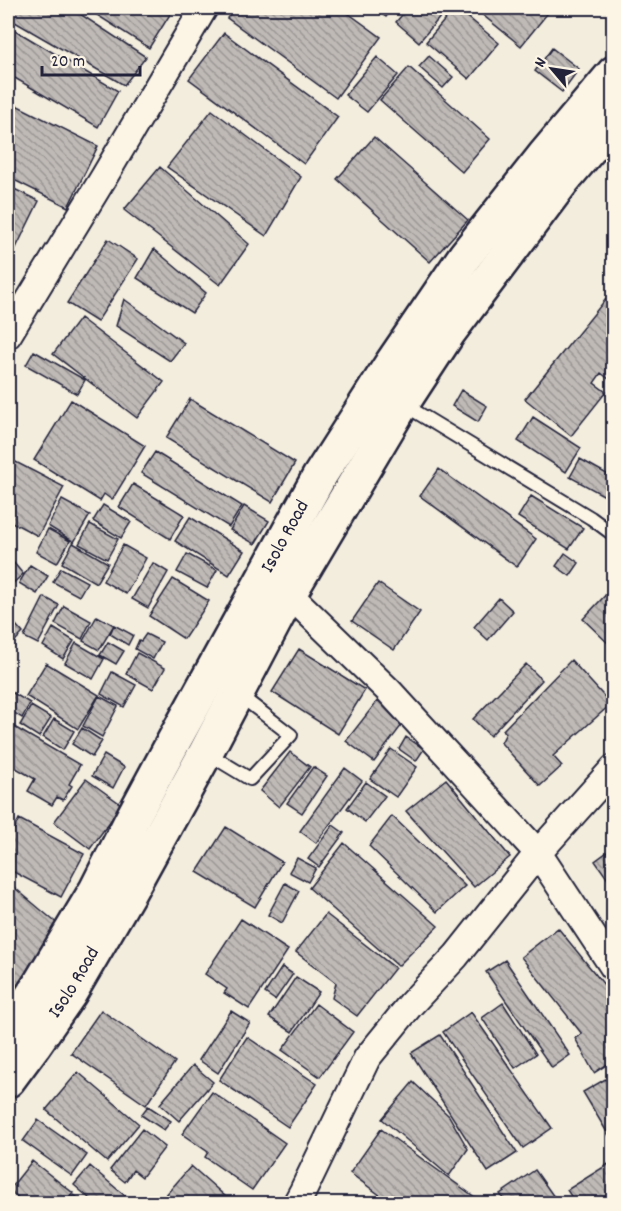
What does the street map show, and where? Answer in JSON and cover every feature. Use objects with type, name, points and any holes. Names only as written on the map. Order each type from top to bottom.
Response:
[{"type":"main road","name":"Isolo Road","points":[[8,1032],[96,890],[133,816],[320,477],[392,363],[465,256],[612,69]]},
{"type":"main road","name":"Isolo Road","points":[[8,1080],[70,993],[129,892],[289,594],[402,404],[449,332],[564,179],[611,129]]},
{"type":"main road","points":[[175,740],[206,752]]},
{"type":"street","points":[[8,335],[204,8]]},
{"type":"street","points":[[289,594],[388,690],[538,853],[614,968]]},
{"type":"street","points":[[296,1203],[367,1058],[411,1004],[456,956],[538,853],[614,768]]},
{"type":"lane","points":[[402,404],[591,518],[614,535]]},
{"type":"lane","points":[[206,752],[250,779],[291,735],[237,693]]},
{"type":"building","points":[[8,8],[71,8],[146,57],[124,85],[8,18]]},
{"type":"building","points":[[86,8],[174,8],[149,48]]},
{"type":"building","points":[[235,8],[341,8],[381,37],[336,98],[227,18]]},
{"type":"building","points":[[373,8],[393,8],[386,17]]},
{"type":"building","points":[[408,8],[431,8],[441,16],[419,42],[396,22]]},
{"type":"building","points":[[455,8],[499,43],[469,79],[426,42]]},
{"type":"building","points":[[474,8],[549,8],[551,9],[521,46]]},
{"type":"building","points":[[8,26],[118,91],[98,127],[8,74]]},
{"type":"building","points":[[224,33],[338,117],[304,164],[189,79]]},
{"type":"building","points":[[552,48],[579,69],[562,92],[535,71]]},
{"type":"building","points":[[429,56],[453,77],[443,88],[419,67]]},
{"type":"building","points":[[377,57],[398,75],[367,112],[345,95]]},
{"type":"building","points":[[409,67],[490,139],[462,172],[380,100]]},
{"type":"building","points":[[8,101],[98,146],[68,207],[8,177]]},
{"type":"building","points":[[212,110],[301,177],[266,236],[167,167]]},
{"type":"building","points":[[374,137],[468,220],[430,262],[337,179]]},
{"type":"building","points":[[160,167],[249,244],[220,285],[124,210]]},
{"type":"building","points":[[8,186],[39,201],[16,248],[8,243]]},
{"type":"building","points":[[108,239],[138,259],[97,322],[67,303]]},
{"type":"building","points":[[154,249],[206,293],[192,313],[137,278]]},
{"type":"building","points":[[614,289],[614,358],[610,362],[614,365],[614,383],[601,373],[594,383],[606,392],[571,436],[525,399]]},
{"type":"building","points":[[124,299],[184,343],[170,361],[116,326]]},
{"type":"building","points":[[80,318],[164,382],[137,418],[53,354]]},
{"type":"building","points":[[34,351],[85,380],[77,394],[26,365]]},
{"type":"building","points":[[461,390],[487,406],[478,422],[452,406]]},
{"type":"building","points":[[190,399],[295,463],[272,502],[166,438]]},
{"type":"building","points":[[71,400],[145,446],[112,500],[104,494],[100,501],[34,460]]},
{"type":"building","points":[[533,417],[581,448],[566,472],[518,441]]},
{"type":"building","points":[[155,452],[242,506],[229,527],[141,473]]},
{"type":"building","points":[[8,458],[64,487],[38,536],[8,520]]},
{"type":"building","points":[[580,459],[614,478],[614,501],[570,477]]},
{"type":"building","points":[[439,469],[536,539],[517,567],[420,496]]},
{"type":"building","points":[[133,484],[184,515],[170,539],[119,507]]},
{"type":"building","points":[[531,496],[583,528],[569,549],[518,517]]},
{"type":"building","points":[[62,500],[90,515],[74,542],[48,526]]},
{"type":"building","points":[[103,505],[131,522],[121,538],[93,521]]},
{"type":"building","points":[[244,506],[269,521],[255,544],[230,530]]},
{"type":"building","points":[[190,517],[244,551],[229,575],[175,541]]},
{"type":"building","points":[[90,524],[118,539],[107,559],[79,544]]},
{"type":"building","points":[[48,529],[70,541],[57,563],[36,552]]},
{"type":"building","points":[[73,543],[108,563],[96,583],[62,563]]},
{"type":"building","points":[[123,545],[146,558],[126,594],[103,581]]},
{"type":"building","points":[[565,553],[579,563],[570,576],[556,566]]},
{"type":"building","points":[[187,554],[217,570],[207,588],[177,572]]},
{"type":"building","points":[[8,556],[23,574],[8,588]]},
{"type":"building","points":[[153,563],[168,572],[148,608],[132,599]]},
{"type":"building","points":[[30,565],[48,576],[37,594],[19,583]]},
{"type":"building","points":[[61,568],[87,582],[79,596],[53,582]]},
{"type":"building","points":[[173,579],[209,601],[184,639],[149,616]]},
{"type":"building","points":[[378,583],[420,612],[394,650],[352,621]]},
{"type":"building","points":[[614,586],[614,643],[611,646],[583,619]]},
{"type":"building","points":[[44,597],[59,605],[38,644],[24,637]]},
{"type":"building","points":[[499,598],[513,611],[488,640],[474,627]]},
{"type":"building","points":[[64,606],[91,621],[82,639],[55,624]]},
{"type":"building","points":[[8,616],[23,633],[8,648]]},
{"type":"building","points":[[97,616],[114,625],[99,650],[83,641]]},
{"type":"building","points":[[114,625],[133,635],[128,645],[110,634]]},
{"type":"building","points":[[53,628],[74,641],[63,659],[43,646]]},
{"type":"building","points":[[146,634],[162,642],[153,659],[135,649],[139,640],[141,641]]},
{"type":"building","points":[[108,642],[124,651],[116,664],[100,655]]},
{"type":"building","points":[[76,643],[104,659],[93,679],[65,663]]},
{"type":"building","points":[[299,649],[365,690],[338,734],[272,692]]},
{"type":"building","points":[[137,653],[165,668],[153,689],[126,674]]},
{"type":"building","points":[[571,660],[611,704],[553,756],[562,766],[540,786],[501,743],[506,733],[503,730]]},
{"type":"building","points":[[46,663],[99,695],[78,729],[26,696]]},
{"type":"building","points":[[526,664],[542,680],[490,736],[473,719]]},
{"type":"building","points":[[112,672],[136,685],[124,707],[101,694]]},
{"type":"building","points":[[8,690],[30,703],[22,718],[8,709]]},
{"type":"building","points":[[99,696],[118,706],[102,737],[83,726]]},
{"type":"building","points":[[378,700],[405,721],[374,762],[346,741]]},
{"type":"building","points":[[31,706],[51,718],[39,737],[20,725]]},
{"type":"building","points":[[54,719],[74,731],[63,750],[43,737]]},
{"type":"building","points":[[9,724],[80,765],[69,784],[72,786],[63,800],[57,797],[52,805],[28,791],[35,779],[8,765]]},
{"type":"building","points":[[82,728],[102,741],[92,757],[72,744]]},
{"type":"building","points":[[406,737],[424,749],[416,761],[399,749]]},
{"type":"building","points":[[391,749],[417,767],[396,797],[370,779]]},
{"type":"building","points":[[290,752],[310,767],[279,807],[260,791]]},
{"type":"building","points":[[104,755],[124,767],[113,788],[92,776]]},
{"type":"building","points":[[313,767],[327,776],[302,813],[287,803]]},
{"type":"building","points":[[345,768],[362,781],[316,843],[300,831]]},
{"type":"building","points":[[86,779],[122,805],[90,849],[54,822]]},
{"type":"building","points":[[446,779],[510,857],[474,887],[406,811]]},
{"type":"building","points":[[366,782],[385,796],[365,822],[347,808]]},
{"type":"building","points":[[392,816],[465,886],[437,912],[369,846]]},
{"type":"building","points":[[19,819],[84,854],[61,897],[8,869],[8,842]]},
{"type":"building","points":[[333,825],[344,833],[319,867],[308,859]]},
{"type":"building","points":[[226,827],[282,862],[255,907],[197,872]]},
{"type":"building","points":[[344,843],[438,926],[398,966],[309,888]]},
{"type":"building","points":[[614,847],[614,888],[595,861]]},
{"type":"building","points":[[297,858],[316,868],[308,882],[289,872]]},
{"type":"building","points":[[285,883],[299,891],[282,923],[268,915]]},
{"type":"building","points":[[15,888],[66,931],[15,993],[8,987],[8,896]]},
{"type":"building","points":[[326,914],[395,968],[357,1016],[332,998],[336,983],[296,952]]},
{"type":"building","points":[[241,919],[288,950],[249,1009],[224,993],[227,989],[205,974]]},
{"type":"building","points":[[558,928],[614,997],[614,1060],[594,1073],[575,1038],[582,1034],[521,957]]},
{"type":"building","points":[[505,960],[570,1055],[552,1068],[486,972]]},
{"type":"building","points":[[282,967],[293,974],[275,1000],[265,993]]},
{"type":"building","points":[[296,977],[319,992],[292,1032],[269,1017]]},
{"type":"building","points":[[503,1003],[536,1054],[515,1068],[482,1018]]},
{"type":"building","points":[[316,1004],[353,1032],[320,1077],[282,1050]]},
{"type":"building","points":[[101,1010],[175,1062],[146,1105],[71,1053]]},
{"type":"building","points":[[231,1011],[250,1023],[218,1073],[199,1060]]},
{"type":"building","points":[[471,1012],[552,1128],[523,1148],[443,1032]]},
{"type":"building","points":[[440,1035],[517,1153],[488,1172],[411,1053]]},
{"type":"building","points":[[247,1037],[317,1084],[288,1127],[219,1080]]},
{"type":"building","points":[[193,1065],[213,1082],[179,1121],[160,1104]]},
{"type":"building","points":[[78,1072],[139,1124],[107,1162],[46,1110]]},
{"type":"building","points":[[614,1074],[614,1144],[583,1092]]},
{"type":"building","points":[[413,1082],[449,1116],[468,1149],[449,1176],[382,1119]]},
{"type":"building","points":[[212,1092],[285,1143],[252,1190],[205,1157],[208,1152],[182,1134]]},
{"type":"building","points":[[148,1106],[171,1121],[164,1130],[141,1115]]},
{"type":"building","points":[[38,1120],[87,1155],[72,1176],[23,1141]]},
{"type":"building","points":[[142,1129],[165,1147],[142,1177],[133,1170],[125,1182],[110,1170]]},
{"type":"building","points":[[381,1129],[476,1198],[472,1204],[392,1204],[350,1173]]},
{"type":"building","points":[[32,1161],[73,1193],[65,1204],[26,1204],[9,1190]]},
{"type":"building","points":[[610,1163],[614,1169],[614,1204],[576,1204],[567,1190]]},
{"type":"building","points":[[90,1166],[132,1202],[131,1204],[96,1204],[74,1185]]},
{"type":"building","points":[[191,1166],[234,1204],[158,1204]]},
{"type":"building","points":[[535,1170],[559,1204],[506,1204],[500,1194]]},
{"type":"building","points":[[74,1195],[87,1204],[68,1204]]}]
